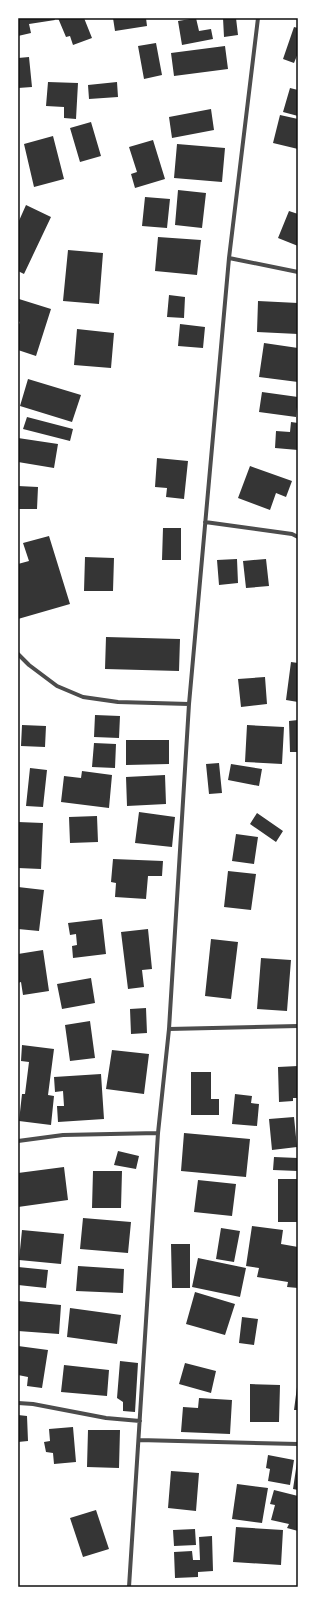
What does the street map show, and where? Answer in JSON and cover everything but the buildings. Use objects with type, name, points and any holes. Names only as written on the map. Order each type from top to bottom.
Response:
[{"type":"street","points":[[129,1587],[158,1133],[169,1029],[189,704],[229,258],[258,18]]},
{"type":"street","points":[[229,258],[298,272]]},
{"type":"street","points":[[205,522],[292,534],[298,537]]},
{"type":"street","points":[[18,654],[30,666],[57,686],[83,697],[118,702],[189,704]]},
{"type":"street","points":[[169,1029],[298,1026]]},
{"type":"street","points":[[18,1141],[63,1135],[158,1133]]},
{"type":"street","points":[[18,1404],[33,1404],[106,1418],[140,1421]]},
{"type":"street","points":[[138,1440],[298,1444]]}]
